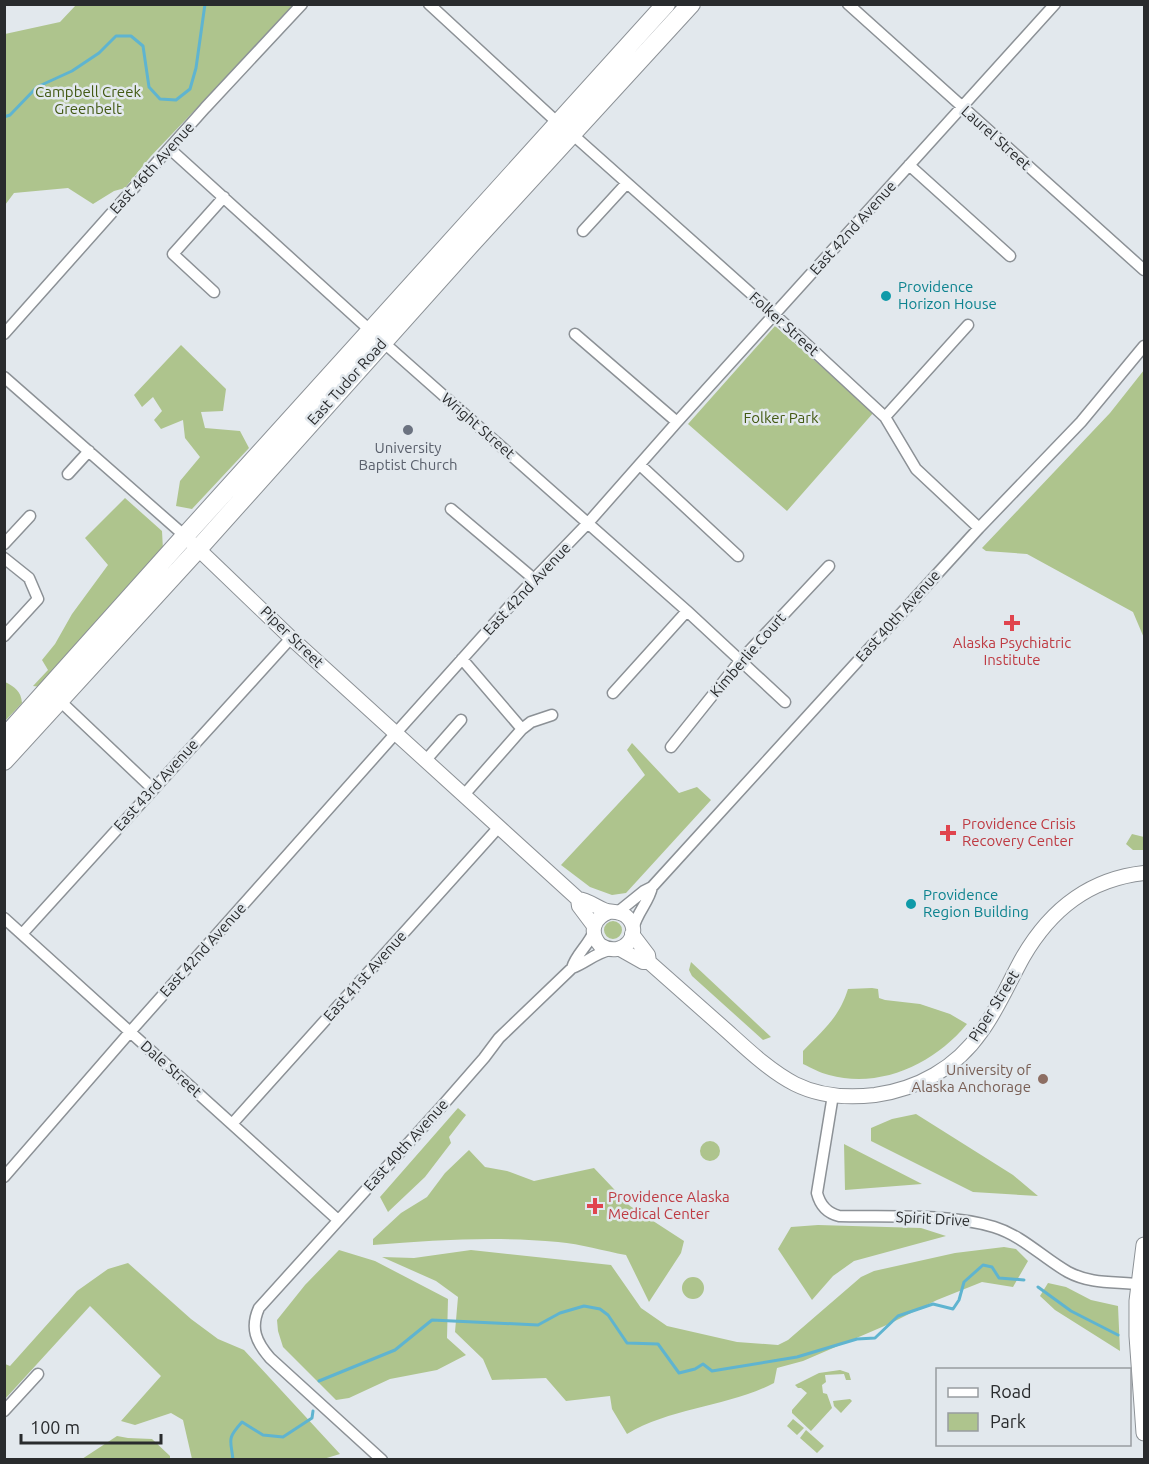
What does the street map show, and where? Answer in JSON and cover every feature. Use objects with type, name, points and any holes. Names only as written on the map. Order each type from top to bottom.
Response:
[{"type":"main road","points":[[565,128],[588,99],[588,91],[666,4]]},
{"type":"main road","name":"East Tudor Road","points":[[4,761],[198,549],[377,336],[565,128],[691,4]]},
{"type":"main road","name":"East Tudor Road","points":[[4,738],[185,536],[539,170],[565,128]]},
{"type":"main road","points":[[1144,1245],[1137,1336],[1144,1433]]},
{"type":"street","name":"East 46th Avenue","points":[[4,334],[205,108],[302,4]]},
{"type":"street","name":"Folker Street","points":[[429,4],[885,417],[916,469],[979,528]]},
{"type":"street","name":"Laurel Street","points":[[848,4],[1144,270]]},
{"type":"street","name":"East 42nd Avenue","points":[[4,1177],[462,659],[588,523],[1055,4]]},
{"type":"street","name":"Wright Street","points":[[170,149],[687,611],[785,702]]},
{"type":"street","points":[[909,165],[1010,256]]},
{"type":"street","points":[[583,231],[627,183]]},
{"type":"street","points":[[214,292],[173,254],[224,197]]},
{"type":"street","points":[[885,417],[968,325]]},
{"type":"street","points":[[575,334],[677,422]]},
{"type":"street","name":"East 40th Avenue","points":[[614,912],[652,887],[979,528],[1081,422],[1144,346]]},
{"type":"street","name":"Piper Street","points":[[4,377],[185,536],[291,638],[578,899],[629,920],[632,931],[648,955],[649,962],[758,1059],[795,1084],[833,1095],[867,1096],[903,1090],[938,1073],[954,1061],[980,1034],[1034,940],[1059,910],[1097,885],[1126,875],[1144,873]]},
{"type":"street","points":[[68,474],[89,452]]},
{"type":"street","points":[[640,465],[738,556]]},
{"type":"street","points":[[451,508],[534,579]]},
{"type":"street","points":[[4,544],[30,516]]},
{"type":"street","points":[[4,558],[29,578],[38,599],[4,636]]},
{"type":"street","name":"Kimberlie Court","points":[[671,747],[740,661],[829,566]]},
{"type":"street","points":[[613,693],[687,611]]},
{"type":"street","name":"East 43rd Avenue","points":[[22,934],[291,638]]},
{"type":"street","points":[[462,659],[522,729]]},
{"type":"street","points":[[59,700],[153,789]]},
{"type":"street","points":[[463,795],[522,729],[531,722],[552,715]]},
{"type":"street","points":[[425,761],[461,720]]},
{"type":"street","name":"East 41st Avenue","points":[[232,1124],[498,828]]},
{"type":"street","name":"East 40th Avenue","points":[[632,931],[642,907],[651,896],[652,887]]},
{"type":"street","name":"Piper Street","points":[[578,899],[579,906],[594,929],[600,945],[643,962],[649,962]]},
{"type":"street","points":[[594,929],[600,917],[614,912]]},
{"type":"street","name":"Dale Street","points":[[4,918],[338,1220]]},
{"type":"street","name":"East 40th Avenue","points":[[572,968],[575,960],[590,941],[594,929]]},
{"type":"street","points":[[615,949],[628,943],[632,931]]},
{"type":"street","name":"East 40th Avenue","points":[[382,1460],[270,1358],[257,1341],[254,1318],[259,1308],[484,1058],[499,1038],[572,968],[601,952],[615,949]]},
{"type":"street","name":"Spirit Drive","points":[[833,1095],[817,1192],[818,1199],[828,1212],[839,1216],[973,1220],[998,1228],[1024,1241],[1068,1272],[1095,1282],[1142,1284]]},
{"type":"street","points":[[4,1411],[38,1374]]},
{"type":"green space","name":"Campbell Creek Greenbelt","points":[[76,5],[295,5],[151,156],[125,188],[114,191],[93,204],[68,188],[14,193],[5,205],[5,34],[60,22]]},
{"type":"green space","name":"Folker Park","points":[[775,326],[874,412],[787,511],[688,424]]},
{"type":"green space","points":[[181,345],[226,389],[223,411],[201,412],[205,428],[240,431],[249,448],[192,509],[176,506],[180,481],[200,457],[185,438],[183,420],[161,429],[154,420],[162,411],[153,397],[142,407],[134,395]]},
{"type":"green space","points":[[1144,370],[1144,638],[1133,612],[1027,554],[986,551],[982,548],[1110,413]]},
{"type":"green space","points":[[125,498],[162,531],[163,550],[41,687],[33,686],[48,670],[42,660],[108,565],[85,538]]},
{"type":"green space","points":[[5,682],[17,690],[22,703],[5,721]]},
{"type":"green space","points":[[632,743],[679,793],[697,787],[711,800],[626,893],[612,895],[590,887],[561,865],[645,775],[627,750]]},
{"type":"green space","points":[[1132,834],[1144,837],[1144,850],[1133,850],[1126,844]]},
{"type":"green space","points":[[613,921],[619,924],[622,930],[619,936],[613,939],[607,936],[604,930],[607,924]]},
{"type":"green space","points":[[691,962],[771,1037],[763,1040],[692,976],[689,970]]},
{"type":"green space","points":[[848,989],[878,989],[879,998],[920,1004],[950,1014],[967,1024],[939,1051],[905,1070],[887,1076],[868,1079],[849,1078],[826,1074],[803,1064],[803,1051],[835,1016]]},
{"type":"green space","points":[[458,1108],[466,1115],[449,1137],[451,1143],[425,1177],[388,1212],[380,1197]]},
{"type":"green space","points":[[916,1114],[1013,1175],[1038,1196],[973,1192],[871,1141],[871,1128],[892,1119]]},
{"type":"green space","points":[[710,1141],[717,1144],[720,1151],[717,1158],[710,1161],[703,1158],[700,1151],[703,1144]]},
{"type":"green space","points":[[844,1144],[922,1184],[845,1190]]},
{"type":"green space","points":[[469,1150],[485,1167],[507,1171],[534,1181],[594,1168],[630,1206],[684,1241],[681,1253],[649,1302],[626,1255],[584,1246],[535,1240],[489,1239],[373,1245],[373,1239],[401,1213],[427,1197],[445,1173]]},
{"type":"green space","points":[[818,1225],[921,1228],[946,1236],[854,1261],[833,1276],[812,1300],[778,1249],[791,1227]]},
{"type":"green space","points":[[1004,1247],[1016,1249],[1028,1261],[1013,1287],[982,1282],[803,1361],[777,1368],[774,1383],[756,1391],[662,1418],[627,1434],[612,1409],[610,1396],[566,1401],[546,1378],[492,1380],[483,1359],[455,1332],[458,1297],[436,1281],[382,1257],[414,1258],[471,1250],[611,1265],[641,1308],[667,1326],[737,1342],[778,1345],[788,1340],[861,1277],[874,1271],[955,1253]]},
{"type":"green space","points":[[339,1250],[375,1261],[448,1299],[447,1338],[466,1355],[437,1370],[390,1379],[349,1398],[336,1400],[283,1347],[277,1320],[305,1285]]},
{"type":"green space","points":[[128,1263],[191,1319],[218,1339],[244,1350],[340,1454],[320,1460],[192,1459],[183,1420],[171,1413],[135,1425],[121,1421],[161,1376],[90,1306],[5,1399],[5,1364],[10,1366],[77,1291],[108,1269]]},
{"type":"green space","points":[[693,1277],[701,1280],[704,1288],[701,1296],[693,1299],[685,1296],[682,1288],[685,1280]]},
{"type":"green space","points":[[1048,1283],[1066,1287],[1091,1300],[1118,1306],[1120,1351],[1055,1310],[1040,1296]]},
{"type":"green space","points":[[840,1370],[849,1373],[851,1380],[846,1380],[844,1374],[825,1375],[826,1382],[822,1385],[823,1393],[827,1394],[832,1408],[811,1431],[792,1413],[807,1393],[795,1385],[819,1373]]},
{"type":"green space","points":[[850,1399],[852,1401],[841,1413],[834,1406],[833,1401]]},
{"type":"green space","points":[[793,1419],[804,1428],[797,1435],[787,1426]]},
{"type":"green space","points":[[806,1430],[824,1446],[817,1453],[800,1438]]},
{"type":"green space","points":[[117,1436],[152,1439],[170,1456],[170,1459],[82,1459]]},
{"type":"waterway","points":[[4,117],[10,115],[37,87],[72,71],[99,53],[116,36],[131,36],[143,46],[149,87],[160,99],[176,100],[190,89],[196,68],[205,4]]},
{"type":"waterway","points":[[319,1381],[395,1350],[432,1320],[538,1325],[560,1313],[584,1306],[600,1309],[608,1315],[627,1343],[658,1344],[679,1373],[695,1369],[703,1364],[712,1371],[797,1357],[857,1339],[875,1338],[898,1316],[933,1304],[953,1309],[959,1300],[964,1282],[983,1265],[992,1267],[999,1278],[1024,1280]]},
{"type":"waterway","points":[[1038,1287],[1071,1311],[1118,1335]]},
{"type":"waterway","points":[[233,1460],[231,1440],[242,1422],[263,1435],[283,1437],[312,1418],[313,1411]]},
{"type":"place","name":"Providence Horizon House","points":[[886,296]]},
{"type":"place","name":"University Baptist Church","points":[[408,430]]},
{"type":"place","name":"Alaska Psychiatric Institute","points":[[1012,623]]},
{"type":"place","name":"Providence Crisis Recovery Center","points":[[948,833]]},
{"type":"place","name":"Providence Region Building","points":[[911,904]]},
{"type":"place","name":"University of Alaska Anchorage","points":[[1043,1079]]},
{"type":"place","name":"Providence Alaska Medical Center","points":[[595,1206]]}]
